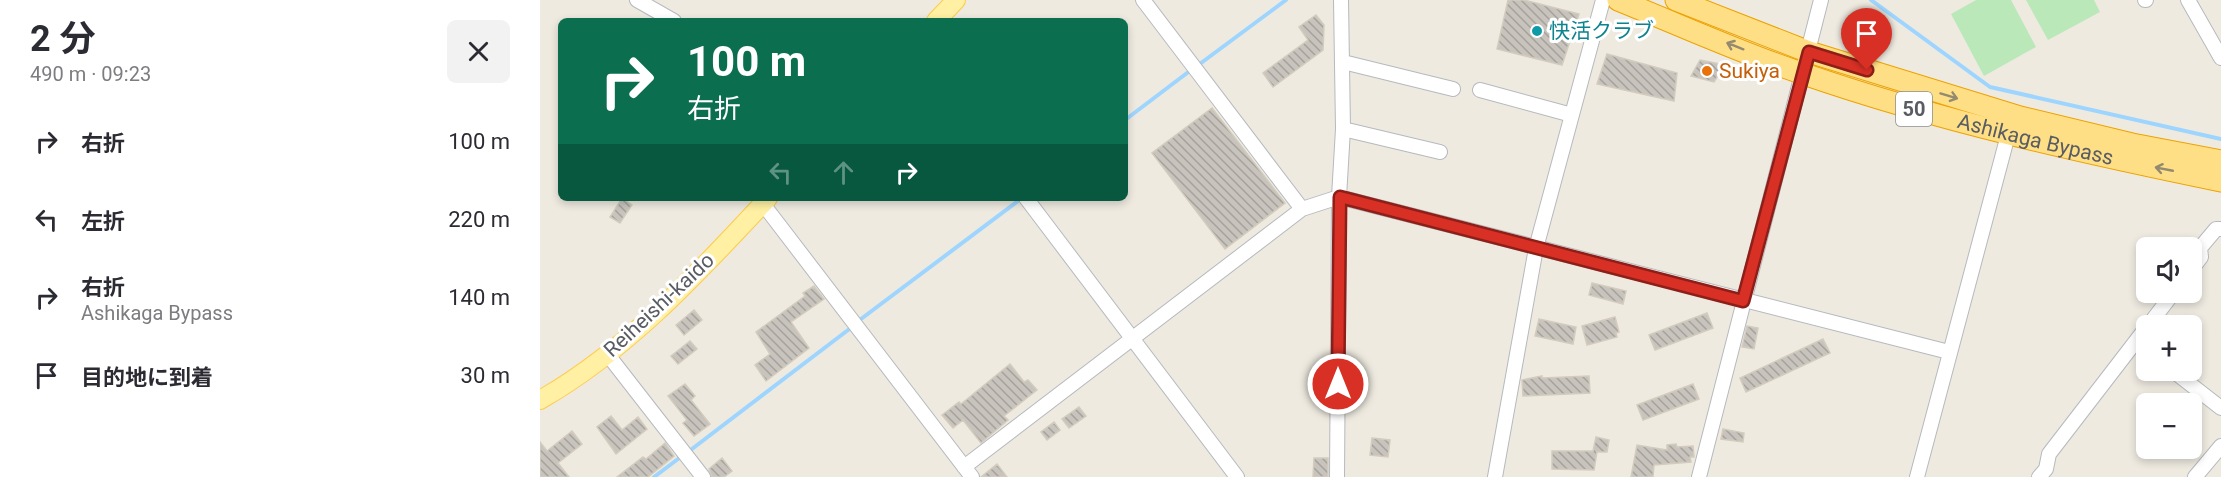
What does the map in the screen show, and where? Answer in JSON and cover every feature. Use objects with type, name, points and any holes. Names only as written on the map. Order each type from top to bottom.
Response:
[{"type":"highway","name":"Ashikaga Bypass","points":[[1618,0],[1802,74],[1917,110],[2008,135],[2221,181]]},
{"type":"highway","name":"Ashikaga Bypass","points":[[1676,0],[1809,52],[2020,117],[2132,144],[2221,161]]},
{"type":"main road","points":[[939,18],[956,0]]},
{"type":"main road","name":"Reiheishi-kaido","points":[[540,400],[608,355],[670,300],[765,201]]},
{"type":"street","points":[[637,0],[669,18]]},
{"type":"street","points":[[1143,0],[1302,209]]},
{"type":"street","points":[[1337,477],[1340,197],[1343,129],[1341,0]]},
{"type":"street","points":[[1495,477],[1536,248],[1603,0]]},
{"type":"street","points":[[1699,477],[1821,0]]},
{"type":"street","points":[[2188,0],[2221,58]]},
{"type":"street","points":[[1343,62],[1453,89]]},
{"type":"street","points":[[1480,90],[1572,115]]},
{"type":"street","points":[[1343,129],[1440,152]]},
{"type":"street","points":[[1917,477],[2008,135]]},
{"type":"street","points":[[765,201],[968,472],[1133,338],[1302,209],[1340,197],[1949,352]]},
{"type":"street","points":[[1029,201],[1238,477]]},
{"type":"street","points":[[2202,246],[2216,229],[2221,229]]},
{"type":"street","points":[[2156,315],[2166,303]]},
{"type":"street","points":[[2039,477],[2046,469],[2049,454],[2136,352]]},
{"type":"street","points":[[608,355],[703,477]]},
{"type":"street","points":[[2186,381],[2221,408]]},
{"type":"street","points":[[2195,477],[2221,446]]},
{"type":"green space","points":[[1976,0],[2011,0],[2036,47],[1984,76],[1951,14]]},
{"type":"green space","points":[[2026,0],[2094,0],[2100,12],[2048,40]]},
{"type":"building","name":"快活クラブ","points":[[1508,0],[1524,0],[1579,14],[1562,65],[1497,49]]},
{"type":"building","points":[[1316,15],[1324,25],[1323,50],[1273,87],[1263,73],[1308,40],[1299,27]]},
{"type":"building","points":[[1607,54],[1677,73],[1674,101],[1597,84]]},
{"type":"building","name":"Sukiya","points":[[1700,60],[1725,65],[1714,82],[1691,76]]},
{"type":"building","points":[[1212,108],[1285,203],[1225,249],[1152,153]]},
{"type":"building","points":[[620,201],[626,201],[632,205],[620,223],[610,217]]},
{"type":"building","points":[[1592,283],[1626,291],[1623,304],[1589,295]]},
{"type":"building","points":[[814,286],[824,299],[791,322],[809,348],[766,381],[755,365],[770,354],[756,332],[805,296],[803,293]]},
{"type":"building","points":[[694,310],[702,320],[684,335],[676,325]]},
{"type":"building","points":[[1707,313],[1713,328],[1655,350],[1649,335]]},
{"type":"building","points":[[1615,317],[1619,332],[1616,333],[1617,337],[1587,345],[1582,326]]},
{"type":"building","points":[[1539,319],[1576,327],[1573,344],[1535,336]]},
{"type":"building","points":[[1747,326],[1758,328],[1754,349],[1742,347]]},
{"type":"building","points":[[1823,339],[1830,353],[1746,392],[1740,378]]},
{"type":"building","points":[[690,341],[697,349],[678,364],[671,356]]},
{"type":"building","points":[[1010,364],[1024,382],[1028,380],[1037,390],[1004,416],[1008,420],[981,443],[963,420],[953,428],[942,415],[959,402],[961,404]]},
{"type":"building","points":[[1542,376],[1542,378],[1589,376],[1590,393],[1523,396],[1522,380]]},
{"type":"building","points":[[685,384],[695,396],[691,400],[710,424],[694,436],[683,423],[687,420],[668,396]]},
{"type":"building","points":[[1693,384],[1699,399],[1643,420],[1637,405]]},
{"type":"building","points":[[1079,407],[1086,416],[1069,428],[1062,419]]},
{"type":"building","points":[[611,416],[622,430],[638,417],[647,429],[616,454],[597,427]]},
{"type":"building","points":[[1054,422],[1060,430],[1047,440],[1041,432]]},
{"type":"building","points":[[1723,429],[1744,433],[1743,442],[1721,439]]},
{"type":"building","points":[[572,431],[582,444],[558,463],[569,477],[540,477],[540,442],[547,451]]},
{"type":"building","points":[[1596,437],[1609,440],[1607,452],[1597,452],[1594,470],[1552,469],[1552,451],[1593,451]]},
{"type":"building","points":[[1372,438],[1390,440],[1388,457],[1370,455]]},
{"type":"building","points":[[665,443],[674,456],[648,477],[617,477],[643,457],[646,459]]},
{"type":"building","points":[[1676,444],[1677,447],[1693,446],[1694,457],[1690,457],[1691,462],[1654,465],[1653,477],[1631,477],[1637,445],[1667,450],[1667,445]]},
{"type":"building","points":[[722,458],[732,471],[724,477],[712,477],[709,469]]},
{"type":"building","points":[[1314,458],[1328,458],[1328,477],[1313,477]]},
{"type":"building","points":[[997,464],[1007,477],[981,477]]},
{"type":"waterway","points":[[1197,66],[1286,0]]},
{"type":"waterway","points":[[1871,0],[1990,87],[2221,139]]},
{"type":"waterway","points":[[1128,118],[1191,70]]},
{"type":"waterway","points":[[857,322],[1018,201]]},
{"type":"waterway","points":[[688,452],[852,327]]},
{"type":"waterway","points":[[654,477],[682,456]]},
{"type":"place","name":"快活クラブ","points":[[1537,31]]},
{"type":"place","name":"Sukiya","points":[[1707,71]]},
{"type":"route","points":[[1338,384],[1340,197],[1743,301],[1809,52],[1867,70]]}]
